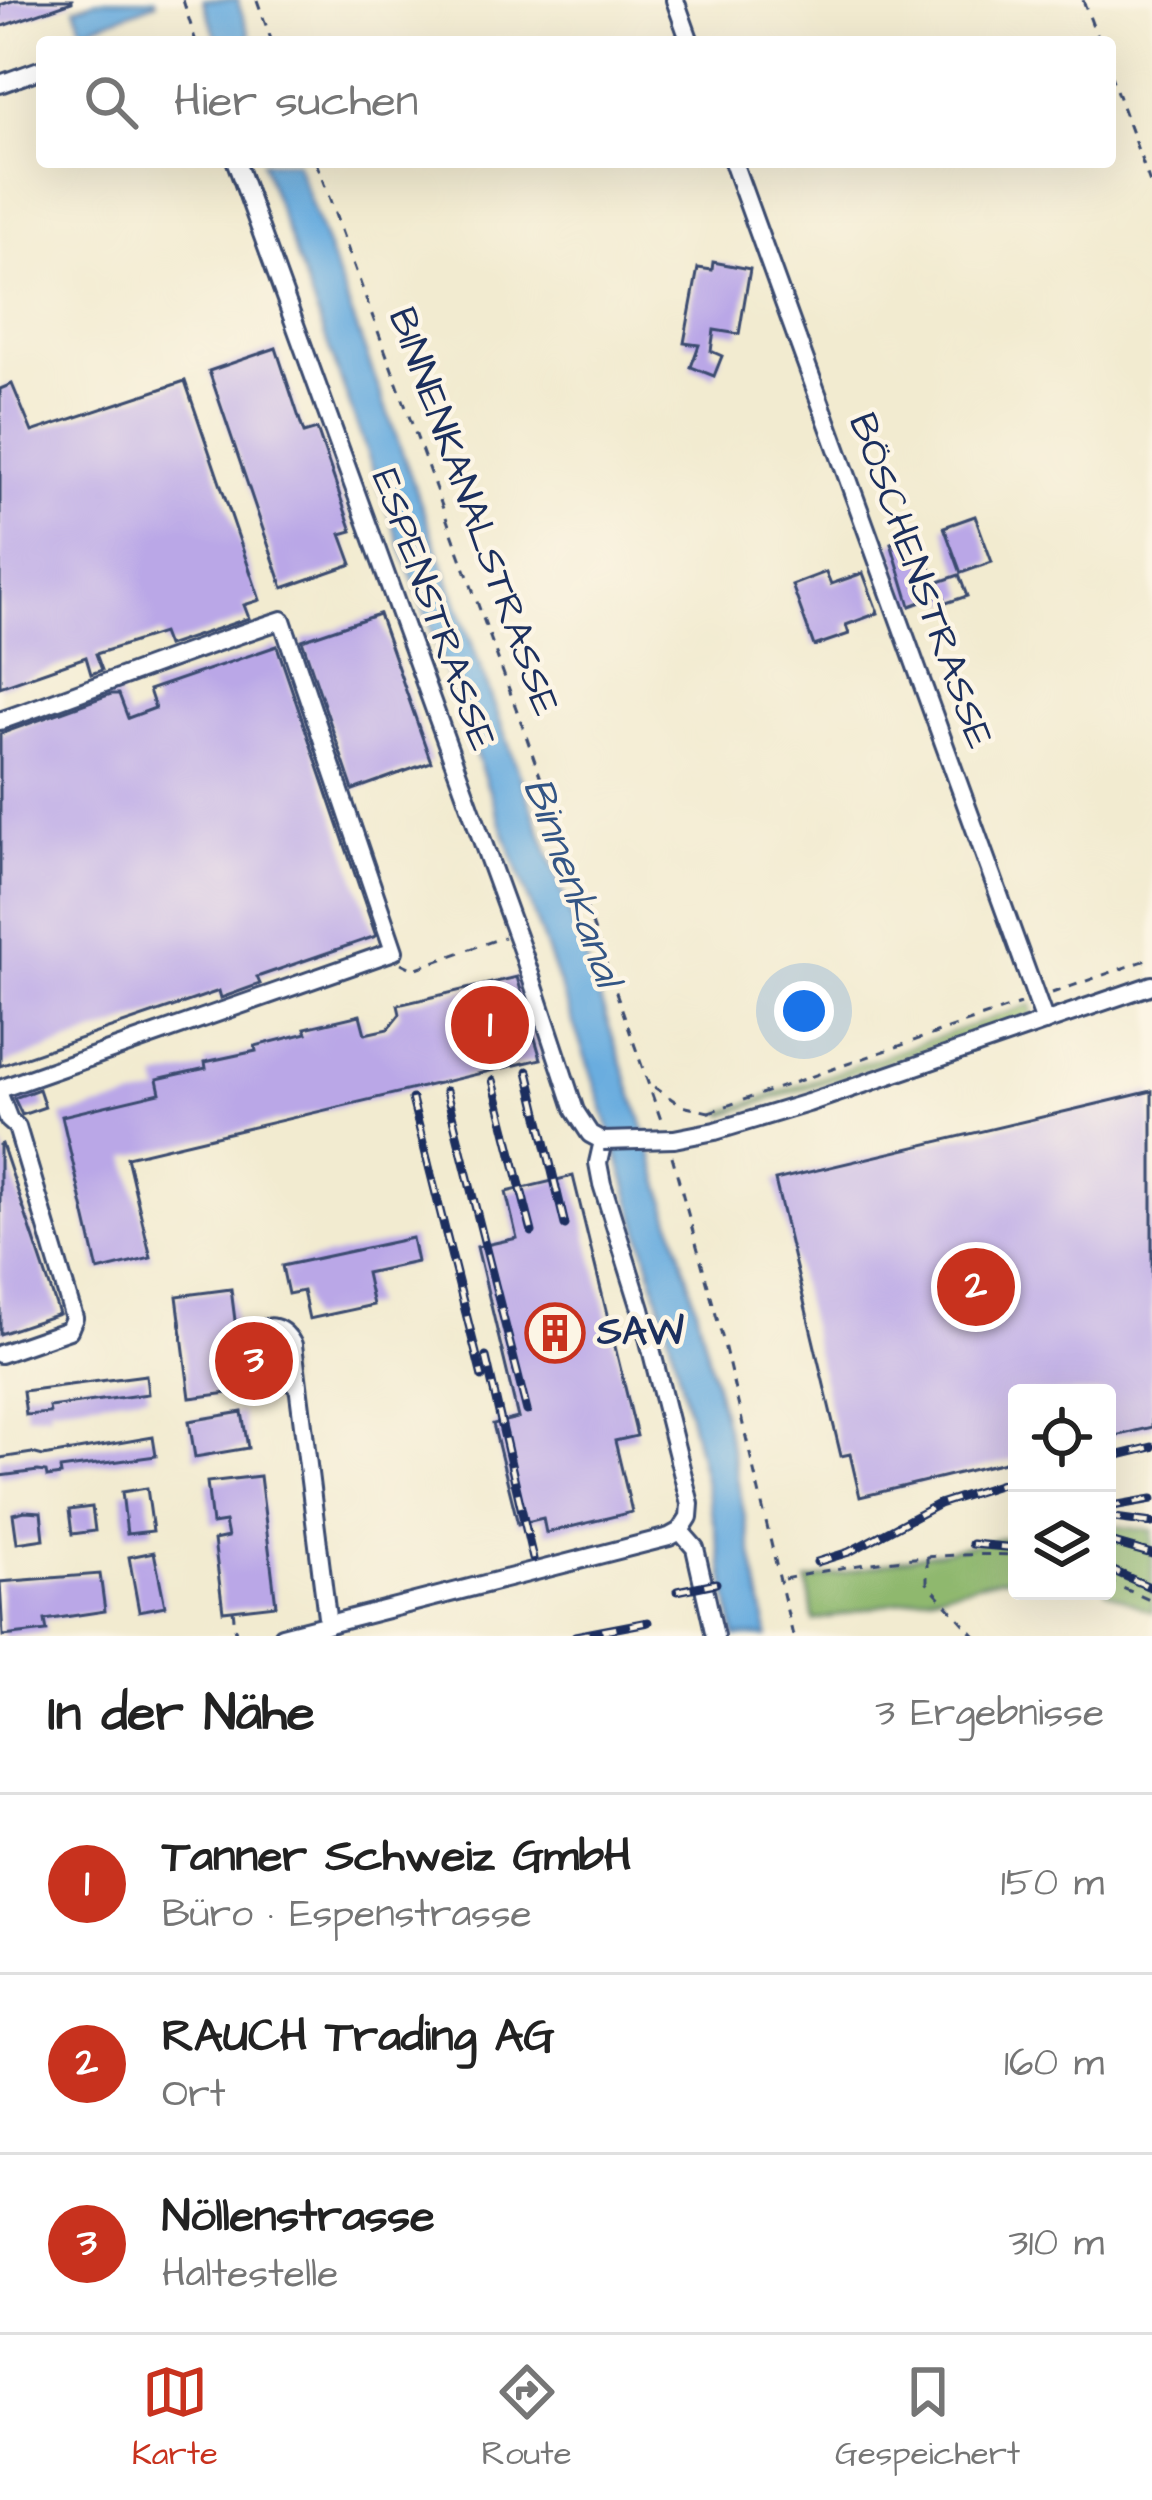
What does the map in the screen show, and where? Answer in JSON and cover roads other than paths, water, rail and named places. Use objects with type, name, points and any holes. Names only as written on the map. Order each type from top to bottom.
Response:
[{"type":"street","points":[[675,0],[688,36]]},
{"type":"street","points":[[0,84],[36,71]]},
{"type":"street","name":"ESPENSTRASSE","points":[[238,168],[516,933],[575,1111],[597,1138]]},
{"type":"street","name":"BÖSCHENSTRASSE","points":[[736,168],[1045,1022]]},
{"type":"street","points":[[0,721],[282,620],[394,951],[0,1093],[9,1120],[17,1127],[74,1318],[69,1330],[0,1354]]},
{"type":"street","points":[[282,1636],[669,1537],[689,1517],[690,1504],[641,1309],[598,1163],[597,1138],[670,1140],[716,1131],[1152,986]]},
{"type":"street","points":[[298,1388],[328,1624]]},
{"type":"street","points":[[680,1531],[695,1549],[715,1636]]},
{"type":"water","points":[[97,0],[156,3],[83,30],[75,8]]},
{"type":"water","points":[[203,0],[237,0],[250,36],[216,36]]},
{"type":"water","points":[[264,168],[298,168],[641,1119],[732,1452],[768,1636],[735,1636],[676,1362],[598,1092]]},
{"type":"railway","points":[[528,1071],[565,1225]]},
{"type":"railway","points":[[493,1080],[532,1232]]},
{"type":"railway","points":[[446,1091],[527,1411]]},
{"type":"railway","points":[[412,1099],[482,1377]]},
{"type":"railway","points":[[486,1357],[533,1559]]},
{"type":"railway","points":[[1116,1456],[1152,1447]]},
{"type":"railway","points":[[817,1562],[849,1552],[939,1504],[1008,1482]]},
{"type":"railway","points":[[1116,1505],[1152,1499]]},
{"type":"railway","points":[[1116,1518],[1152,1523]]},
{"type":"railway","points":[[972,1544],[1008,1547]]},
{"type":"railway","points":[[1116,1544],[1152,1554]]},
{"type":"railway","points":[[1116,1572],[1152,1588]]},
{"type":"railway","points":[[677,1591],[716,1583]]},
{"type":"railway","points":[[575,1636],[648,1622]]},
{"type":"place","name":"Tanner Schweiz GmbH","points":[[490,1025]]},
{"type":"place","name":"RAUCH Trading AG","points":[[976,1287]]},
{"type":"place","name":"SAW","points":[[555,1333]]},
{"type":"place","name":"Nöllenstrasse","points":[[254,1361]]},
{"type":"water label","name":"Binnenkanal","points":[[572,882]]}]
